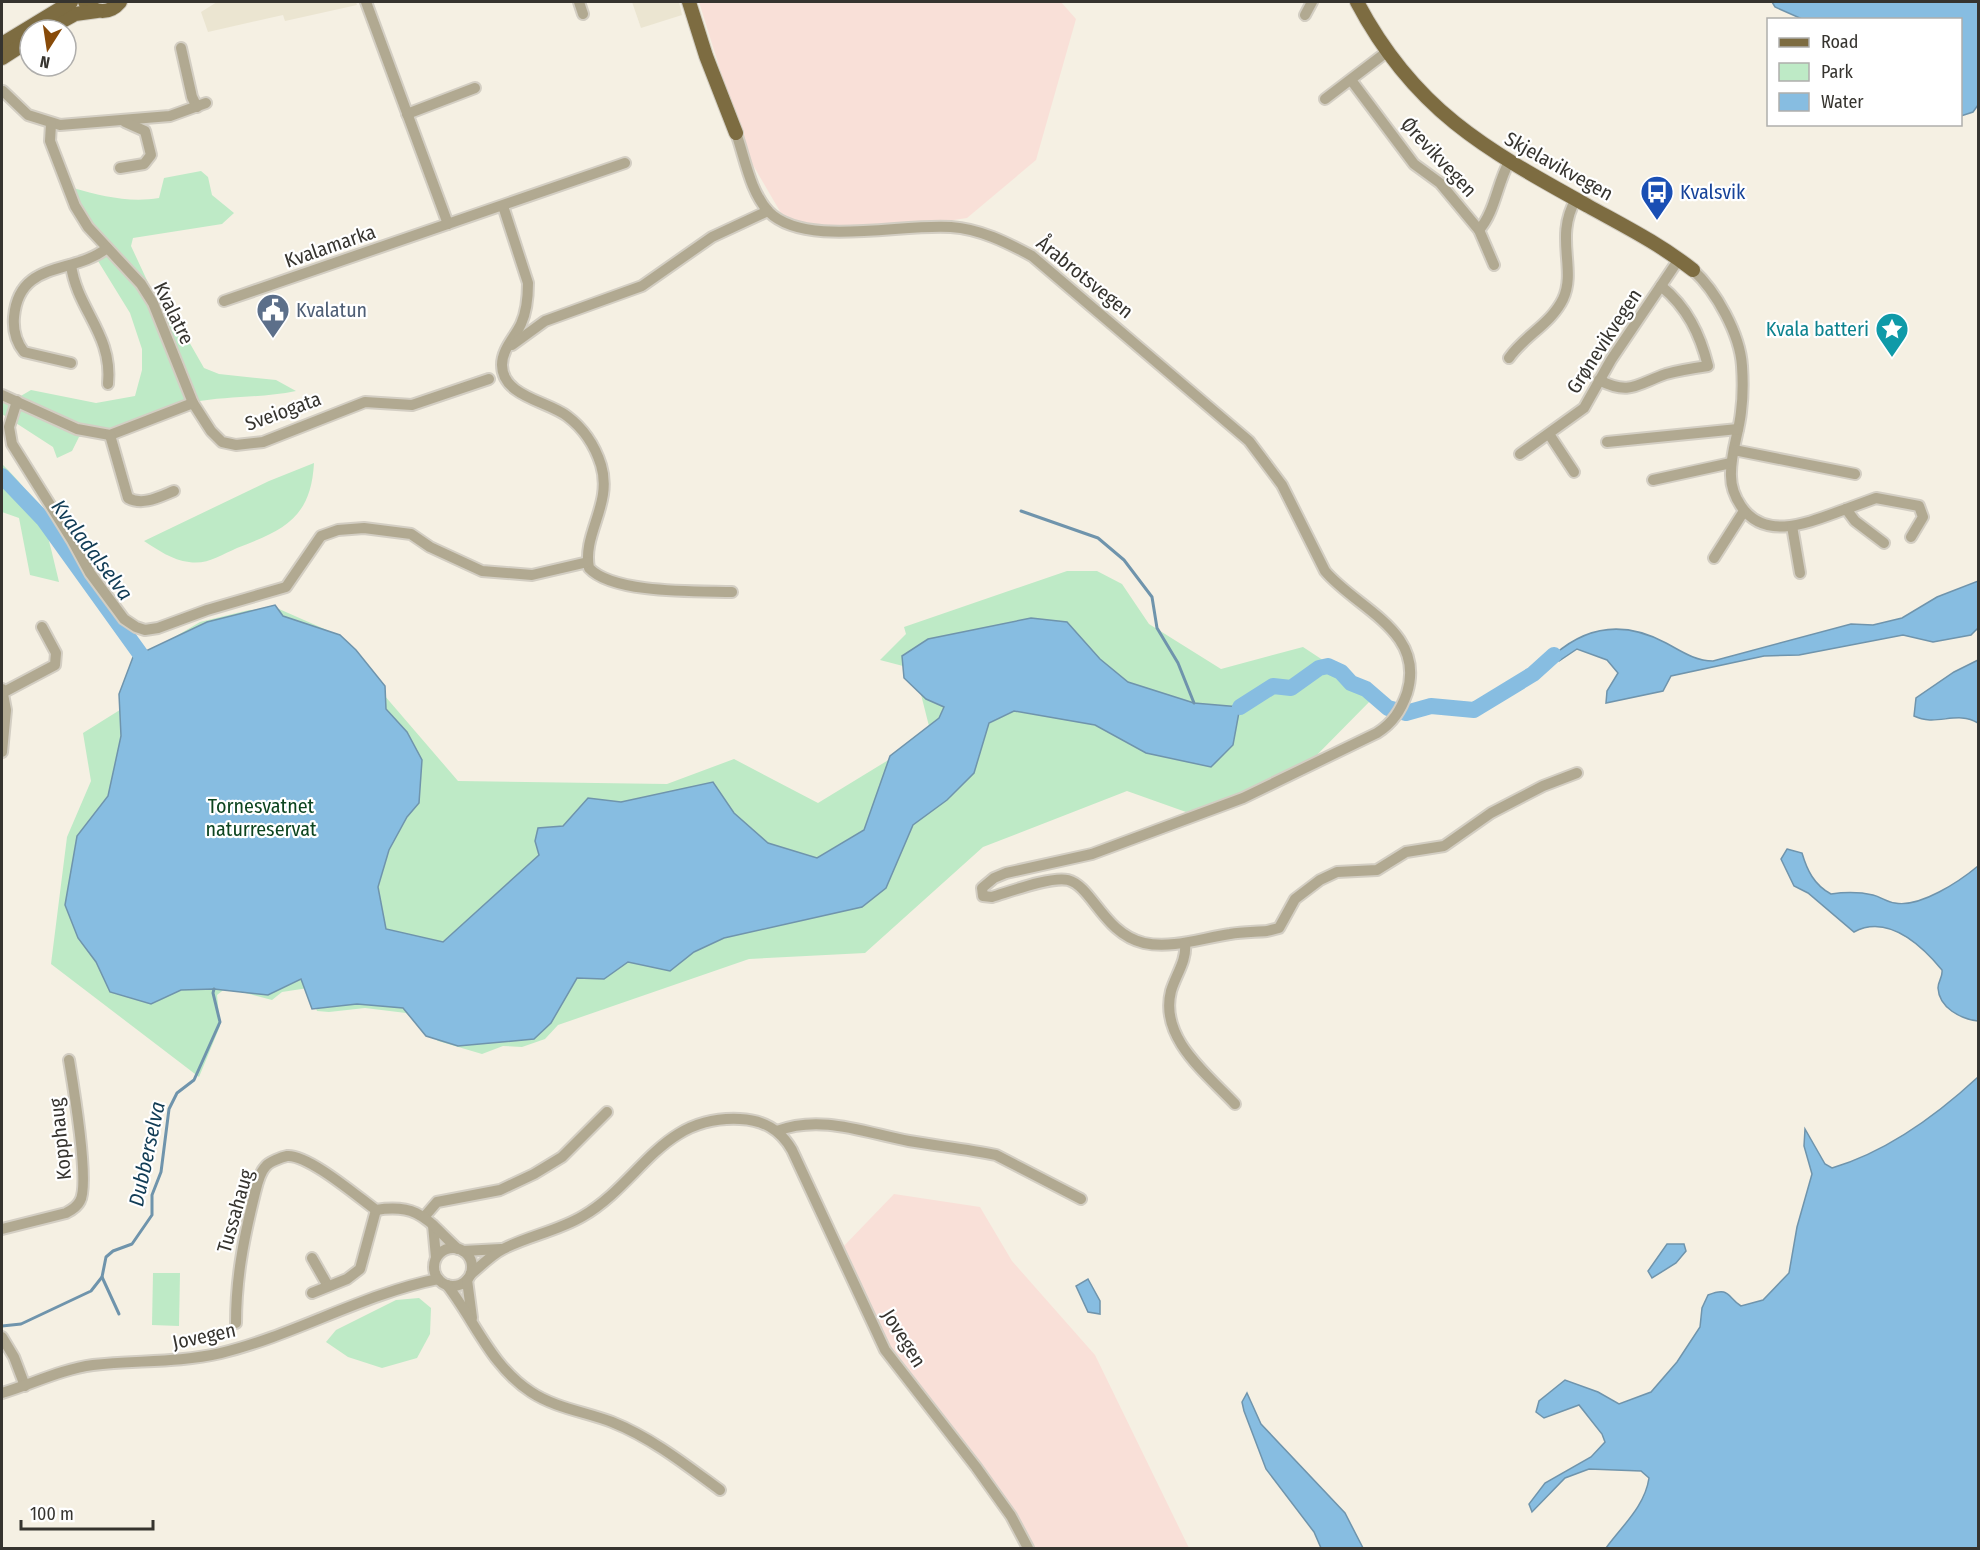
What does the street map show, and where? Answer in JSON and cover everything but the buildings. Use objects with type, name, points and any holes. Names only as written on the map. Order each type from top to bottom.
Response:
[{"type":"main road","points":[[2,44],[71,2]]},
{"type":"main road","points":[[85,2],[97,11]]},
{"type":"main road","points":[[68,18],[75,14],[111,10],[120,2]]},
{"type":"main road","points":[[689,2],[706,56],[736,133]]},
{"type":"main road","name":"Skjelavikvegen","points":[[1357,2],[1388,51],[1443,115],[1509,162],[1653,240],[1692,270]]},
{"type":"main road","points":[[2,58],[18,48]]},
{"type":"street","points":[[366,2],[448,224]]},
{"type":"street","points":[[579,2],[583,14]]},
{"type":"street","points":[[1305,15],[1312,2]]},
{"type":"street","points":[[3,91],[28,115],[51,124],[75,125],[170,116],[202,105],[192,97],[181,48]]},
{"type":"street","points":[[1324,99],[1388,51]]},
{"type":"street","name":"Ørevikvegen","points":[[1352,80],[1414,164],[1440,183],[1479,230],[1494,265]]},
{"type":"street","points":[[406,114],[475,88]]},
{"type":"street","points":[[119,120],[145,131],[151,155],[144,164],[120,168]]},
{"type":"street","name":"Kvalatre","points":[[51,124],[50,141],[63,180],[82,218],[141,284],[153,303],[193,403]]},
{"type":"street","points":[[505,351],[545,321],[642,286],[712,237],[768,211],[756,191],[736,133]]},
{"type":"street","name":"Ørevikvegen","points":[[1479,230],[1489,219],[1494,197],[1509,162]]},
{"type":"street","name":"Kvalamarka","points":[[224,301],[503,207],[625,163]]},
{"type":"street","points":[[1509,358],[1556,310],[1563,298],[1567,282],[1564,232],[1576,199]]},
{"type":"street","points":[[503,207],[528,283],[526,313],[505,351],[502,365],[507,381],[520,393],[567,416],[586,436],[600,464],[604,479],[603,501],[588,562],[589,568],[598,576],[649,588],[679,592],[732,592]]},
{"type":"street","name":"Årabrotsvegen","points":[[768,211],[779,221],[811,230],[933,226],[968,229],[1032,256],[1226,419],[1267,461],[1297,512],[1324,570],[1402,640],[1410,661],[1411,673],[1402,706],[1394,719],[1377,733],[1243,798],[1092,854],[1006,873],[988,883],[981,892],[986,898],[1053,880],[1068,880],[1082,889],[1106,921],[1123,934],[1143,943],[1162,945],[1185,943]]},
{"type":"street","points":[[71,363],[24,352],[17,341],[14,321],[21,294],[33,278],[47,270],[93,259],[107,248]]},
{"type":"street","name":"Grønevikvegen","points":[[1520,454],[1584,408],[1599,380],[1679,259]]},
{"type":"street","points":[[71,265],[76,289],[106,346],[110,363],[108,384]]},
{"type":"street","name":"Skjelavikvegen","points":[[1692,270],[1705,281],[1735,338],[1742,363],[1743,391],[1731,463],[1733,489],[1744,511]]},
{"type":"street","points":[[1599,380],[1621,389],[1630,389],[1666,374],[1708,366],[1699,334],[1693,323],[1677,300],[1661,286]]},
{"type":"street","name":"Sveiogata","points":[[193,403],[211,431],[222,442],[236,445],[251,444],[365,402],[412,405],[489,379]]},
{"type":"street","points":[[2,395],[76,429],[110,435],[193,403]]},
{"type":"street","points":[[17,401],[9,427],[12,444],[90,573],[124,620],[136,627],[158,628],[207,610],[286,587],[321,536],[338,530],[364,528],[411,534],[430,548],[482,571],[532,575],[588,562]]},
{"type":"street","points":[[1607,442],[1738,429]]},
{"type":"street","points":[[1549,434],[1574,472]]},
{"type":"street","points":[[110,435],[128,498],[135,502],[144,502],[174,491]]},
{"type":"street","points":[[1734,450],[1855,474]]},
{"type":"street","points":[[1653,480],[1731,463]]},
{"type":"street","points":[[1714,558],[1744,511],[1770,526],[1792,526],[1876,498],[1919,506],[1923,517],[1911,537]]},
{"type":"street","points":[[1845,509],[1855,521],[1884,543]]},
{"type":"street","points":[[1792,526],[1800,573]]},
{"type":"street","points":[[2,752],[6,710],[3,691],[55,665],[56,653],[42,627]]},
{"type":"street","points":[[1235,1104],[1181,1044],[1171,1023],[1171,992],[1184,959],[1185,943],[1279,928],[1294,899],[1320,880],[1337,872],[1377,870],[1406,852],[1444,846],[1491,813],[1543,786],[1577,773]]},
{"type":"street","name":"Kopphaug","points":[[2,1229],[66,1213],[81,1201],[83,1176],[69,1060]]},
{"type":"street","points":[[425,1216],[437,1202],[500,1190],[534,1174],[562,1157],[607,1112]]},
{"type":"street","points":[[442,1282],[458,1286],[502,1249],[583,1216],[607,1197],[659,1146],[683,1130],[728,1118],[760,1122],[777,1131],[805,1125],[843,1125],[891,1137],[996,1155],[1081,1199]]},
{"type":"street","name":"Jovegen","points":[[777,1131],[792,1150],[885,1350],[976,1467],[1011,1516],[1028,1548]]},
{"type":"street","name":"Tussahaug","points":[[236,1323],[236,1287],[240,1253],[258,1183],[266,1166],[285,1156],[297,1157],[376,1210]]},
{"type":"street","points":[[312,1293],[354,1275],[360,1269],[376,1210],[399,1207],[425,1216],[471,1261],[469,1277],[472,1321]]},
{"type":"street","points":[[433,1225],[436,1257],[433,1268],[472,1321],[486,1348],[506,1371],[531,1393],[636,1432],[720,1490]]},
{"type":"street","points":[[436,1257],[446,1249],[502,1249]]},
{"type":"street","points":[[312,1258],[328,1286]]},
{"type":"street","name":"Jovegen","points":[[2,1394],[93,1365],[163,1363],[260,1342],[408,1285],[433,1268]]},
{"type":"street","name":"Jovegen","points":[[408,1285],[442,1282]]},
{"type":"street","points":[[2,1337],[14,1357],[26,1386]]},
{"type":"shaded area","points":[[217,2],[356,2],[357,5],[285,21],[283,15],[208,32],[201,12]]},
{"type":"shaded area","points":[[632,2],[679,2],[682,15],[641,28]]},
{"type":"shaded area","points":[[699,2],[1061,2],[1076,19],[1036,160],[967,218],[900,228],[841,231],[785,220],[746,153]]},
{"type":"shaded area","points":[[894,1194],[980,1207],[1012,1261],[1095,1355],[1189,1548],[1032,1548],[897,1370],[841,1249]]},
{"type":"green space","points":[[201,171],[208,177],[212,195],[234,213],[222,224],[133,238],[131,246],[151,289],[184,333],[204,368],[219,374],[276,380],[296,391],[179,405],[79,437],[72,451],[57,458],[53,447],[2,414],[2,402],[7,404],[31,390],[96,403],[135,396],[142,370],[142,349],[130,313],[98,261],[97,244],[83,219],[73,188],[126,199],[159,198],[164,178]]},
{"type":"green space","points":[[314,463],[312,482],[301,509],[281,528],[268,535],[214,559],[196,563],[171,557],[144,541],[269,481]]},
{"type":"green space","points":[[2,464],[16,478],[35,504],[46,531],[59,582],[30,575],[19,518],[2,512]]},
{"type":"green space","name":"Tornesvatnet naturreservat","points":[[1067,571],[1097,571],[1122,584],[1149,624],[1221,669],[1303,647],[1376,695],[1307,765],[1247,795],[1186,812],[1127,791],[983,847],[865,953],[749,959],[558,1025],[545,1039],[522,1047],[503,1046],[482,1054],[438,1041],[406,1013],[365,1008],[317,1011],[308,988],[282,992],[272,1000],[226,988],[217,995],[220,1026],[199,1077],[51,964],[67,837],[91,781],[83,733],[123,708],[139,658],[200,622],[249,610],[279,609],[329,631],[458,781],[667,784],[734,759],[818,803],[931,734],[910,651],[902,656],[903,666],[880,660],[906,634],[904,627]]},
{"type":"green space","points":[[153,1273],[180,1273],[179,1326],[152,1325]]},
{"type":"green space","points":[[419,1298],[431,1308],[430,1334],[417,1358],[382,1368],[348,1357],[326,1342],[336,1330],[396,1300]]},
{"type":"water","points":[[1772,2],[1978,2],[1978,105],[1973,112],[1962,116],[1962,18],[1800,18],[1775,7]]},
{"type":"water","points":[[1978,581],[1978,628],[1971,635],[1933,642],[1903,635],[1799,655],[1764,656],[1671,676],[1663,691],[1606,703],[1607,691],[1618,673],[1607,660],[1577,649],[1559,661],[1554,655],[1580,637],[1594,632],[1622,629],[1651,636],[1694,657],[1713,661],[1851,624],[1873,625],[1902,618],[1937,597]]},
{"type":"water","name":"Tornesvatnet naturreservat","points":[[275,605],[283,616],[340,635],[356,650],[385,686],[386,709],[407,732],[422,760],[419,803],[407,817],[389,850],[378,887],[386,929],[443,942],[539,855],[535,841],[538,828],[563,826],[588,798],[621,802],[713,782],[734,813],[768,843],[817,858],[864,830],[890,756],[939,718],[944,707],[926,699],[904,678],[902,656],[928,639],[1031,618],[1067,622],[1100,659],[1128,682],[1194,703],[1240,707],[1233,745],[1211,767],[1146,753],[1095,725],[1014,711],[989,723],[974,773],[947,800],[913,825],[886,888],[862,907],[724,938],[694,952],[670,971],[628,962],[604,979],[577,978],[551,1023],[534,1039],[458,1046],[426,1036],[403,1008],[357,1004],[312,1009],[301,979],[268,995],[214,989],[181,990],[151,1004],[110,992],[96,962],[78,938],[65,905],[77,836],[108,796],[121,736],[119,694],[133,657],[207,622]]},
{"type":"water","points":[[1978,660],[1978,723],[1962,718],[1930,720],[1914,716],[1916,698],[1954,672]]},
{"type":"water","points":[[1787,849],[1802,853],[1812,876],[1831,894],[1868,894],[1895,903],[1928,897],[1950,886],[1978,866],[1978,1021],[1958,1015],[1942,1001],[1938,988],[1942,970],[1925,951],[1892,930],[1867,927],[1854,932],[1808,893],[1794,886],[1781,859]]},
{"type":"water","points":[[1978,1077],[1978,1548],[1606,1548],[1643,1498],[1649,1478],[1641,1471],[1589,1469],[1565,1478],[1532,1512],[1529,1504],[1545,1483],[1591,1457],[1605,1442],[1602,1434],[1579,1405],[1544,1418],[1536,1412],[1539,1401],[1565,1380],[1598,1392],[1619,1404],[1651,1392],[1677,1362],[1700,1327],[1702,1308],[1708,1295],[1724,1292],[1741,1306],[1763,1300],[1789,1273],[1797,1227],[1812,1174],[1804,1146],[1805,1129],[1825,1164],[1832,1168],[1872,1152],[1910,1131]]},
{"type":"water","points":[[1667,1244],[1684,1244],[1686,1251],[1676,1263],[1652,1278],[1648,1271]]},
{"type":"water","points":[[1088,1279],[1100,1301],[1100,1314],[1088,1312],[1076,1286]]},
{"type":"water","points":[[1247,1393],[1261,1424],[1345,1513],[1363,1548],[1321,1548],[1314,1532],[1266,1469],[1244,1411],[1242,1402]]},
{"type":"waterway","name":"Kvaladalselva","points":[[2,476],[44,520],[141,655]]},
{"type":"waterway","points":[[1021,511],[1098,538],[1124,560],[1152,597],[1157,628],[1178,663],[1194,703]]},
{"type":"waterway","points":[[1240,707],[1273,686],[1291,688],[1319,668],[1328,666],[1341,672],[1351,683],[1366,689],[1388,708],[1406,713],[1431,706],[1474,710],[1533,674],[1554,655]]},
{"type":"waterway","name":"Dubberselva","points":[[2,1326],[21,1324],[91,1291],[102,1277],[106,1257],[113,1251],[132,1244],[152,1215],[152,1195],[161,1172],[169,1109],[177,1093],[194,1080],[220,1022],[214,989]]},
{"type":"waterway","points":[[102,1277],[119,1314]]},
{"type":"place","name":"Kvalsvik","points":[[1657,221]]},
{"type":"place","name":"Kvalatun","points":[[273,339]]},
{"type":"place","name":"Kvala batteri","points":[[1892,358]]}]
